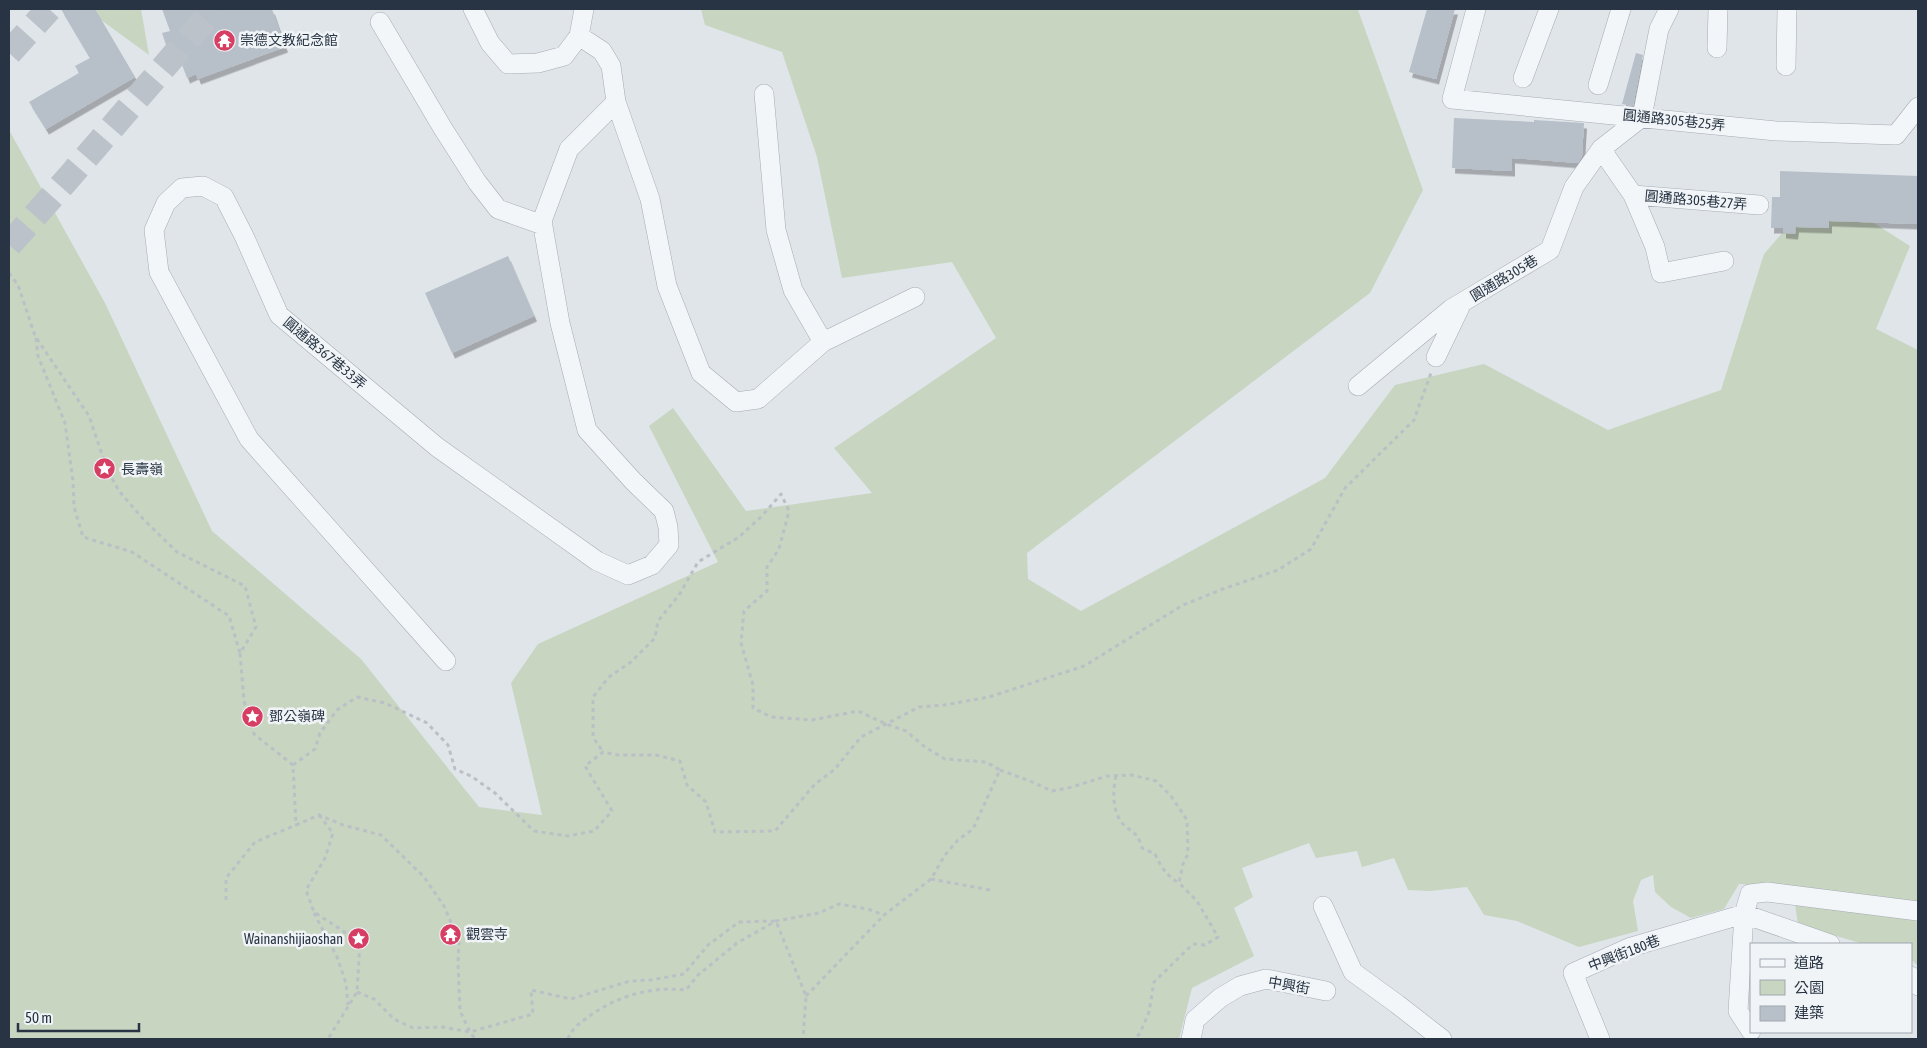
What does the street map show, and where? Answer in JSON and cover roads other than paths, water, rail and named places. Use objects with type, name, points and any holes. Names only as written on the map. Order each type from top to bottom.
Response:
[{"type":"street","points":[[474,9],[490,43],[508,64],[538,63],[564,56],[579,36],[584,9]]},
{"type":"street","name":"圓通路305巷25弄","points":[[1476,9],[1452,99],[1776,131],[1896,135],[1918,107]]},
{"type":"street","points":[[1523,78],[1549,9]]},
{"type":"street","points":[[1598,85],[1620,9]]},
{"type":"street","points":[[1642,117],[1659,28],[1669,9]]},
{"type":"street","points":[[1716,48],[1718,9]]},
{"type":"street","points":[[1786,66],[1787,9]]},
{"type":"street","points":[[380,22],[442,127],[477,182],[498,209],[543,225]]},
{"type":"street","points":[[579,36],[602,51],[611,66],[616,102],[650,199],[667,286],[701,372],[736,402],[758,399],[823,342],[915,297]]},
{"type":"street","points":[[764,94],[776,230],[793,290],[823,342]]},
{"type":"street","name":"圓通路367巷33弄","points":[[446,661],[248,439],[159,272],[154,230],[166,203],[182,188],[204,186],[224,197],[280,315],[437,447],[596,561],[628,575],[652,565],[669,545],[668,527],[664,511],[633,481],[587,430],[560,323],[542,220],[569,149],[616,102]]},
{"type":"street","name":"圓通路305巷","points":[[1358,386],[1457,306],[1550,250],[1574,187],[1601,149],[1642,117]]},
{"type":"street","points":[[1601,149],[1633,195],[1654,247],[1661,273],[1724,261]]},
{"type":"street","name":"圓通路305巷27弄","points":[[1633,195],[1759,205]]},
{"type":"street","points":[[1436,356],[1457,306]]},
{"type":"street","points":[[1750,1029],[1738,1011],[1744,914],[1750,894],[1767,892],[1918,911]]},
{"type":"street","points":[[1323,906],[1352,972],[1442,1039]]},
{"type":"street","points":[[1744,914],[1827,943]]},
{"type":"street","name":"中興街180巷","points":[[1600,1039],[1573,973],[1632,947],[1744,914]]},
{"type":"street","name":"中興街","points":[[1191,1039],[1195,1020],[1220,998],[1240,986],[1266,979],[1326,992]]},
{"type":"tunnel","points":[[9,53],[49,9]]},
{"type":"tunnel","points":[[9,245],[214,9]]},
{"type":"place","name":"崇德文教紀念館","points":[[224,40]]},
{"type":"place","name":"長壽嶺","points":[[105,469]]},
{"type":"place","name":"鄧公嶺碑","points":[[253,716]]},
{"type":"place","name":"觀雲寺","points":[[450,934]]},
{"type":"place","name":"Wainanshijiaoshan","points":[[359,939]]}]
